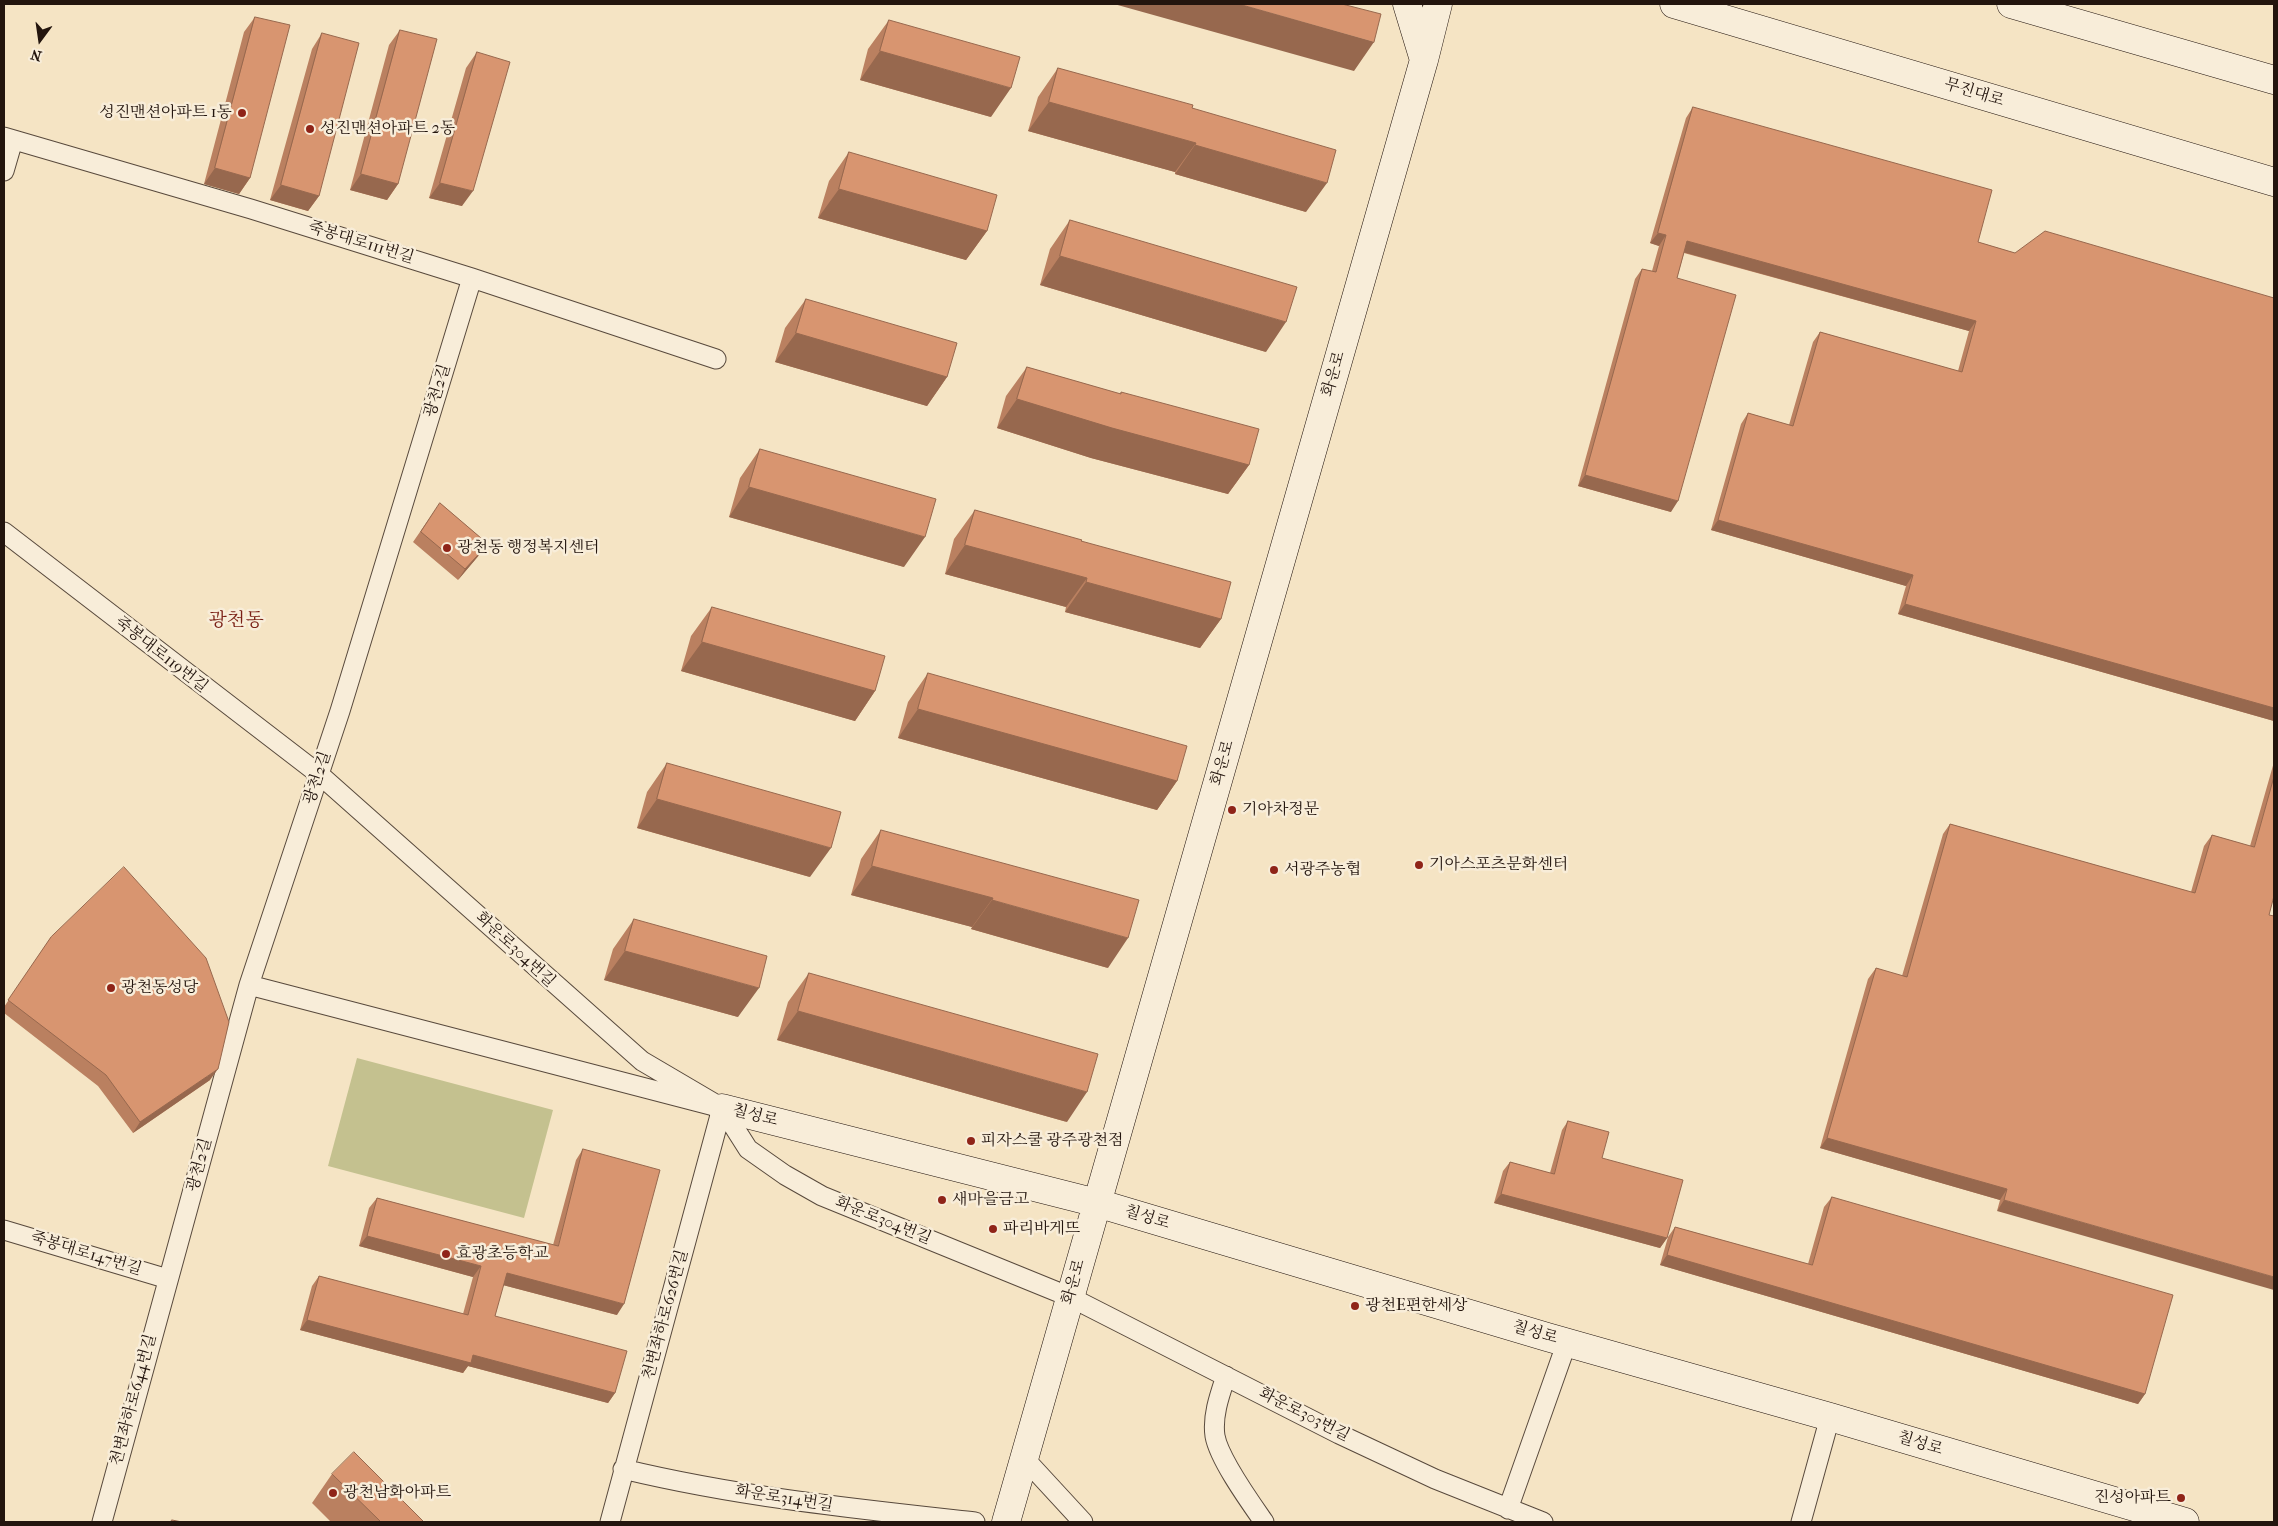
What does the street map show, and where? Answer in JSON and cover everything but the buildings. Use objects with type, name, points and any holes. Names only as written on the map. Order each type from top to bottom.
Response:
[{"type":"street","points":[[1407,4],[1424,60]]},
{"type":"street","name":"화운로","points":[[1006,1522],[1424,60],[1438,4]]},
{"type":"street","name":"무진대로","points":[[1674,4],[1704,10],[2274,182]]},
{"type":"street","points":[[2011,4],[2274,80]]},
{"type":"street","points":[[4,171],[8,139]]},
{"type":"street","name":"죽봉대로111번길","points":[[8,139],[251,209],[472,278],[716,359]]},
{"type":"street","name":"광천2길","points":[[168,1279],[249,985],[320,775],[472,278]]},
{"type":"street","name":"죽봉대로119번길","points":[[4,532],[225,705],[320,775]]},
{"type":"street","name":"화운로304번길","points":[[320,775],[642,1061],[722,1108],[748,1150],[785,1175],[822,1196],[1070,1297]]},
{"type":"street","points":[[249,985],[722,1108]]},
{"type":"street","name":"칠성로","points":[[722,1108],[1097,1203],[2186,1522]]},
{"type":"street","name":"천변좌하로626번길","points":[[610,1522],[722,1108]]},
{"type":"street","name":"죽봉대로147번길","points":[[4,1230],[168,1279]]},
{"type":"street","name":"천변좌하로644번길","points":[[102,1522],[168,1279]]},
{"type":"street","name":"화운로303번길","points":[[1070,1297],[1339,1434],[1435,1479],[1543,1522]]},
{"type":"street","name":"칠성로","points":[[1508,1509],[1567,1342]]},
{"type":"street","points":[[1226,1376],[1216,1405],[1215,1436],[1230,1469],[1264,1522]]},
{"type":"street","points":[[1801,1522],[1830,1417]]},
{"type":"street","points":[[1024,1458],[1083,1522]]},
{"type":"street","name":"화운로314번길","points":[[623,1469],[667,1480],[811,1504],[975,1522]]},
{"type":"shaded area","points":[[357,1058],[553,1110],[524,1218],[328,1166]]},
{"type":"place","name":"성진맨션아파트 1동","points":[[242,113]]},
{"type":"place","name":"성진맨션아파트 2동","points":[[310,129]]},
{"type":"place","name":"광천동 행정복지센터","points":[[447,548]]},
{"type":"place","name":"기아차정문","points":[[1232,810]]},
{"type":"place","name":"기아스포츠문화센터","points":[[1419,865]]},
{"type":"place","name":"서광주농협","points":[[1274,870]]},
{"type":"place","name":"광천동성당","points":[[111,988]]},
{"type":"place","name":"피자스쿨 광주광천점","points":[[971,1141]]},
{"type":"place","name":"새마을금고","points":[[942,1200]]},
{"type":"place","name":"파리바게뜨","points":[[993,1229]]},
{"type":"place","name":"효광초등학교","points":[[446,1254]]},
{"type":"place","name":"광천E편한세상","points":[[1355,1306]]},
{"type":"place","name":"광천남화아파트","points":[[333,1493]]},
{"type":"place","name":"진성아파트","points":[[2181,1498]]},
{"type":"district","name":"광천동","points":[[236,621]]}]
